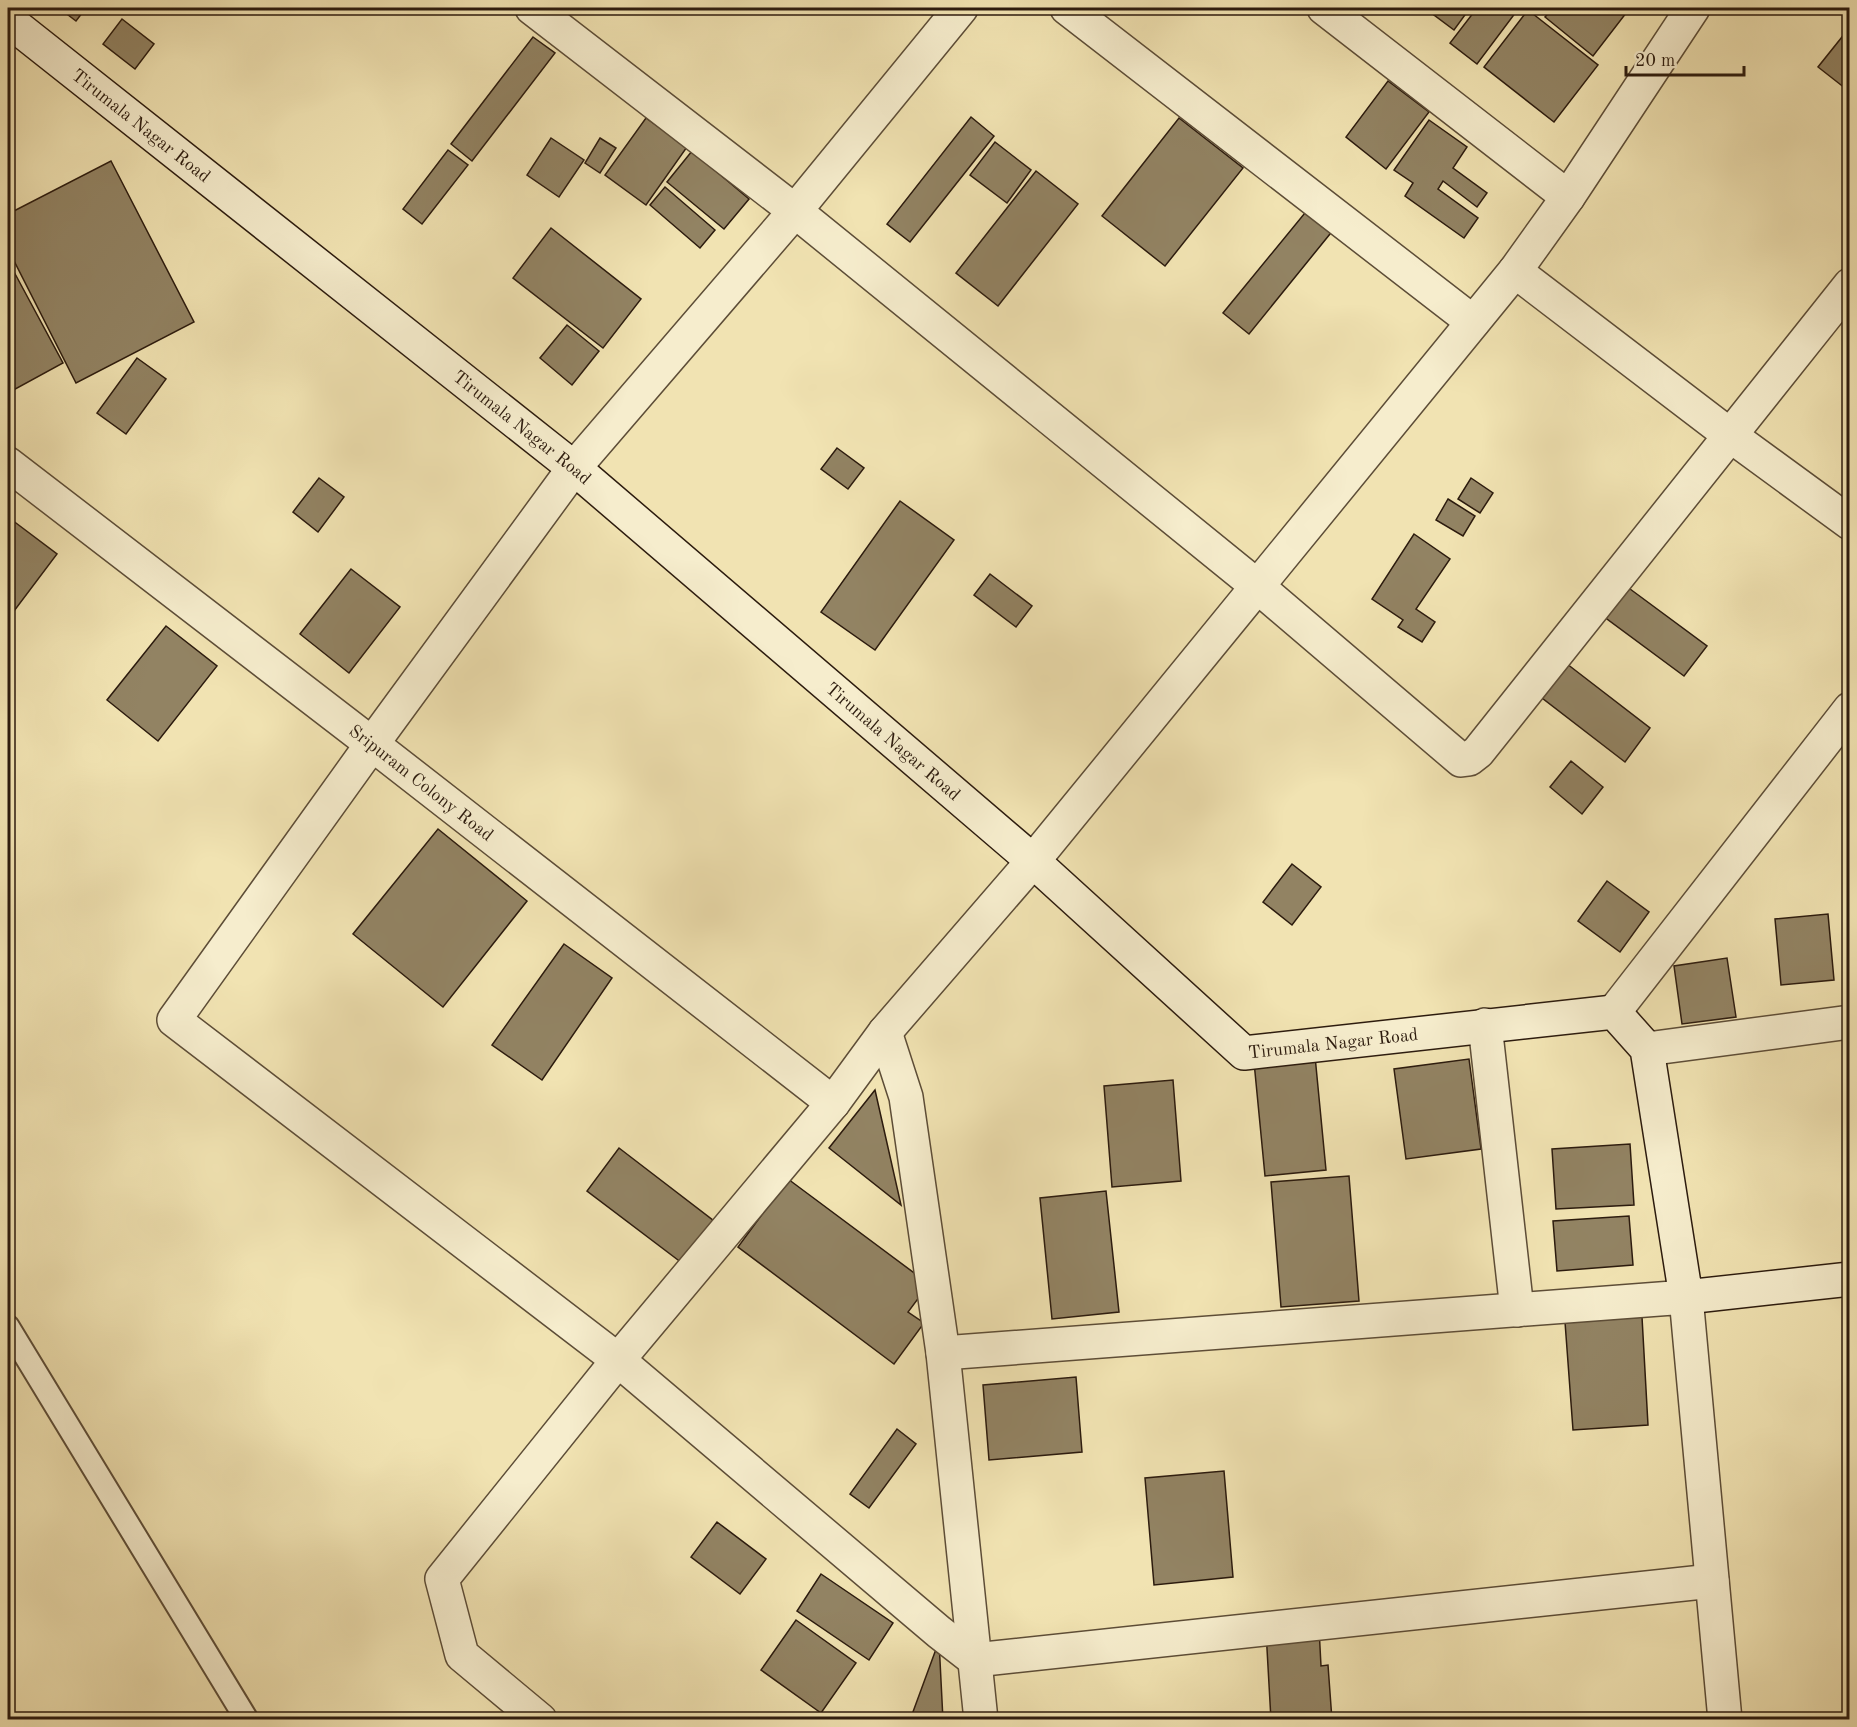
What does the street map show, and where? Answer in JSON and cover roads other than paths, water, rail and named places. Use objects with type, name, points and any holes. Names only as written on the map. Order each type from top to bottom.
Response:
[{"type":"street","points":[[532,8],[795,211],[1257,586],[1461,760],[1469,759],[1479,752],[1850,285]]},
{"type":"street","points":[[961,8],[795,211],[574,468],[174,1020],[618,1360],[975,1660],[1712,1581]]},
{"type":"street","points":[[1067,8],[1473,322]]},
{"type":"street","points":[[1324,8],[1568,197]]},
{"type":"street","points":[[540,1719],[462,1654],[442,1579],[618,1360],[832,1103],[885,1032],[1033,861],[1515,272],[1568,197],[1693,8]]},
{"type":"street","name":"Tirumala Nagar Road","points":[[8,20],[574,468],[1033,861],[1244,1053],[1614,1012]]},
{"type":"street","points":[[1515,272],[1850,523]]},
{"type":"street","name":"Sripuram Colony Road","points":[[8,464],[832,1103]]},
{"type":"street","points":[[1725,1719],[1686,1297],[1647,1049],[1614,1012],[1850,709]]},
{"type":"street","points":[[1647,1049],[1850,1022]]},
{"type":"street","points":[[1485,1025],[1517,1310]]},
{"type":"street","points":[[885,1032],[906,1097],[943,1353],[981,1719]]},
{"type":"street","points":[[943,1353],[1686,1297],[1850,1279]]},
{"type":"lane","points":[[8,1327],[247,1719]]}]
